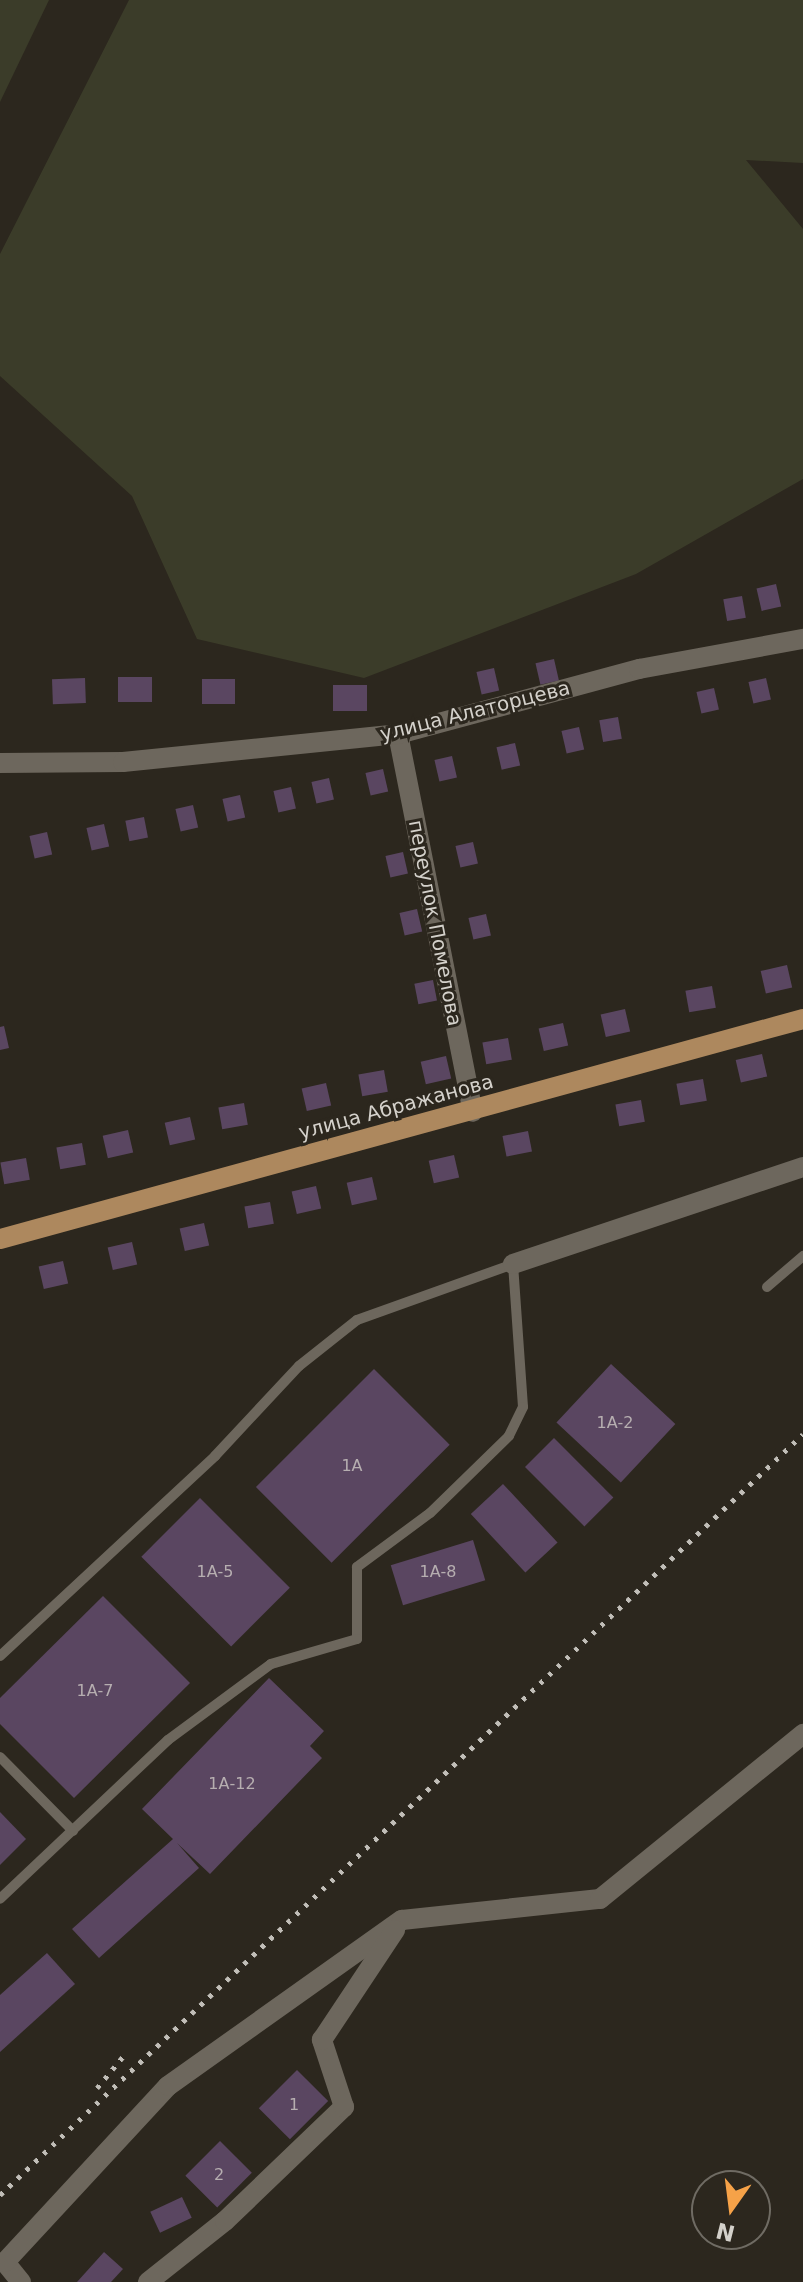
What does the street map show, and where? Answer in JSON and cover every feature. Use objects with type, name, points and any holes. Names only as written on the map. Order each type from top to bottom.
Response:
[{"type":"main road","name":"улица Абражанова","points":[[0,1239],[473,1112],[803,1019]]},
{"type":"street","name":"улица Алаторцева","points":[[0,763],[123,762],[398,734],[639,669],[803,639]]},
{"type":"street","name":"переулок Помелова","points":[[398,734],[473,1112]]},
{"type":"street","points":[[513,1264],[803,1167]]},
{"type":"street","points":[[21,2282],[5,2262],[168,2086],[402,1920],[600,1899],[803,1734]]},
{"type":"street","points":[[148,2282],[225,2221],[344,2107],[322,2040],[402,1920]]},
{"type":"lane","points":[[767,1287],[803,1256]]},
{"type":"lane","points":[[0,1656],[215,1456],[299,1366],[357,1320],[513,1264],[523,1407],[509,1436],[430,1513],[357,1567],[357,1639],[271,1664],[168,1740],[0,1899]]},
{"type":"lane","points":[[0,1757],[73,1831]]},
{"type":"green space","points":[[0,0],[49,0],[0,102]]},
{"type":"green space","points":[[129,0],[803,0],[803,163],[746,160],[803,229],[803,479],[636,574],[364,678],[197,639],[132,496],[0,376],[0,254]]},
{"type":"building","points":[[776,584],[781,606],[762,611],[757,588]]},
{"type":"building","points":[[742,596],[746,618],[727,621],[723,599]]},
{"type":"building","points":[[554,659],[559,680],[540,685],[535,663]]},
{"type":"building","points":[[494,668],[499,690],[482,694],[476,672]]},
{"type":"building","points":[[118,677],[152,677],[152,702],[118,702]]},
{"type":"building","points":[[85,678],[86,703],[53,704],[52,679]]},
{"type":"building","points":[[766,678],[771,699],[753,703],[748,682]]},
{"type":"building","points":[[202,679],[235,679],[235,704],[202,704]]},
{"type":"building","points":[[333,685],[367,685],[367,711],[333,711]]},
{"type":"building","points":[[714,688],[719,709],[701,713],[696,692]]},
{"type":"building","points":[[618,717],[622,739],[603,742],[599,720]]},
{"type":"building","points":[[579,727],[584,749],[567,753],[561,731]]},
{"type":"building","points":[[515,743],[520,765],[502,770],[496,747]]},
{"type":"building","points":[[452,756],[457,777],[439,781],[434,760]]},
{"type":"building","points":[[383,769],[388,791],[371,795],[365,773]]},
{"type":"building","points":[[329,778],[334,799],[316,803],[311,782]]},
{"type":"building","points":[[291,787],[296,808],[278,812],[273,791]]},
{"type":"building","points":[[240,795],[245,817],[228,821],[222,799]]},
{"type":"building","points":[[193,805],[198,827],[181,831],[175,809]]},
{"type":"building","points":[[144,817],[148,838],[129,841],[125,821]]},
{"type":"building","points":[[104,824],[109,846],[92,850],[86,828]]},
{"type":"building","points":[[47,832],[52,854],[35,858],[29,836]]},
{"type":"building","points":[[473,842],[478,863],[460,867],[455,846]]},
{"type":"building","points":[[403,852],[408,873],[390,877],[385,856]]},
{"type":"building","points":[[417,909],[422,931],[405,935],[399,913]]},
{"type":"building","points":[[486,914],[491,935],[473,939],[468,918]]},
{"type":"building","points":[[787,965],[792,987],[766,993],[761,971]]},
{"type":"building","points":[[433,980],[437,1001],[418,1004],[414,984]]},
{"type":"building","points":[[712,986],[716,1008],[689,1012],[685,991]]},
{"type":"building","points":[[625,1009],[630,1031],[606,1037],[601,1015]]},
{"type":"building","points":[[563,1023],[568,1045],[544,1051],[539,1029]]},
{"type":"building","points":[[4,1026],[9,1048],[0,1050],[0,1027]]},
{"type":"building","points":[[508,1038],[512,1060],[486,1064],[482,1043]]},
{"type":"building","points":[[762,1054],[767,1076],[741,1082],[736,1060]]},
{"type":"building","points":[[446,1056],[451,1078],[426,1084],[421,1062]]},
{"type":"building","points":[[384,1070],[388,1092],[362,1096],[358,1075]]},
{"type":"building","points":[[703,1079],[707,1101],[680,1105],[676,1084]]},
{"type":"building","points":[[326,1083],[331,1105],[307,1111],[302,1089]]},
{"type":"building","points":[[641,1100],[645,1122],[619,1126],[615,1105]]},
{"type":"building","points":[[244,1103],[248,1125],[222,1129],[218,1108]]},
{"type":"building","points":[[190,1117],[195,1139],[170,1145],[165,1123]]},
{"type":"building","points":[[128,1130],[133,1152],[108,1158],[103,1136]]},
{"type":"building","points":[[528,1131],[532,1152],[506,1157],[502,1136]]},
{"type":"building","points":[[82,1143],[86,1165],[60,1169],[56,1148]]},
{"type":"building","points":[[454,1155],[459,1177],[434,1183],[429,1161]]},
{"type":"building","points":[[26,1158],[30,1180],[4,1184],[0,1163]]},
{"type":"building","points":[[372,1177],[377,1199],[352,1205],[347,1183]]},
{"type":"building","points":[[316,1186],[321,1208],[297,1214],[292,1192]]},
{"type":"building","points":[[270,1202],[274,1224],[248,1228],[244,1207]]},
{"type":"building","points":[[204,1223],[209,1245],[185,1251],[180,1229]]},
{"type":"building","points":[[132,1242],[137,1264],[113,1270],[108,1248]]},
{"type":"building","points":[[63,1261],[68,1283],[44,1289],[39,1267]]},
{"type":"building","points":[[611,1364],[675,1424],[621,1483],[556,1423]]},
{"type":"building","points":[[374,1369],[450,1445],[332,1563],[256,1487]]},
{"type":"building","points":[[554,1438],[613,1497],[584,1526],[525,1467]]},
{"type":"building","points":[[503,1484],[558,1543],[525,1573],[471,1514]]},
{"type":"building","points":[[200,1498],[290,1588],[231,1646],[141,1557]]},
{"type":"building","points":[[473,1540],[485,1580],[403,1605],[391,1565]]},
{"type":"building","points":[[103,1596],[190,1683],[74,1798],[0,1724],[0,1698]]},
{"type":"building","points":[[269,1678],[324,1731],[310,1746],[322,1758],[210,1874],[177,1843],[199,1868],[99,1958],[72,1929],[173,1839],[142,1809]]},
{"type":"building","points":[[0,1812],[26,1839],[0,1865]]},
{"type":"building","points":[[47,1953],[75,1984],[0,2052],[0,1995]]},
{"type":"building","points":[[297,2070],[328,2101],[290,2139],[259,2108]]},
{"type":"building","points":[[220,2141],[252,2173],[217,2207],[185,2176]]},
{"type":"building","points":[[182,2197],[192,2218],[160,2233],[150,2212]]},
{"type":"building","points":[[104,2252],[123,2269],[111,2282],[77,2282]]},
{"type":"railway","points":[[0,2195],[803,1434]]},
{"type":"railway","points":[[97,2088],[125,2054]]}]
